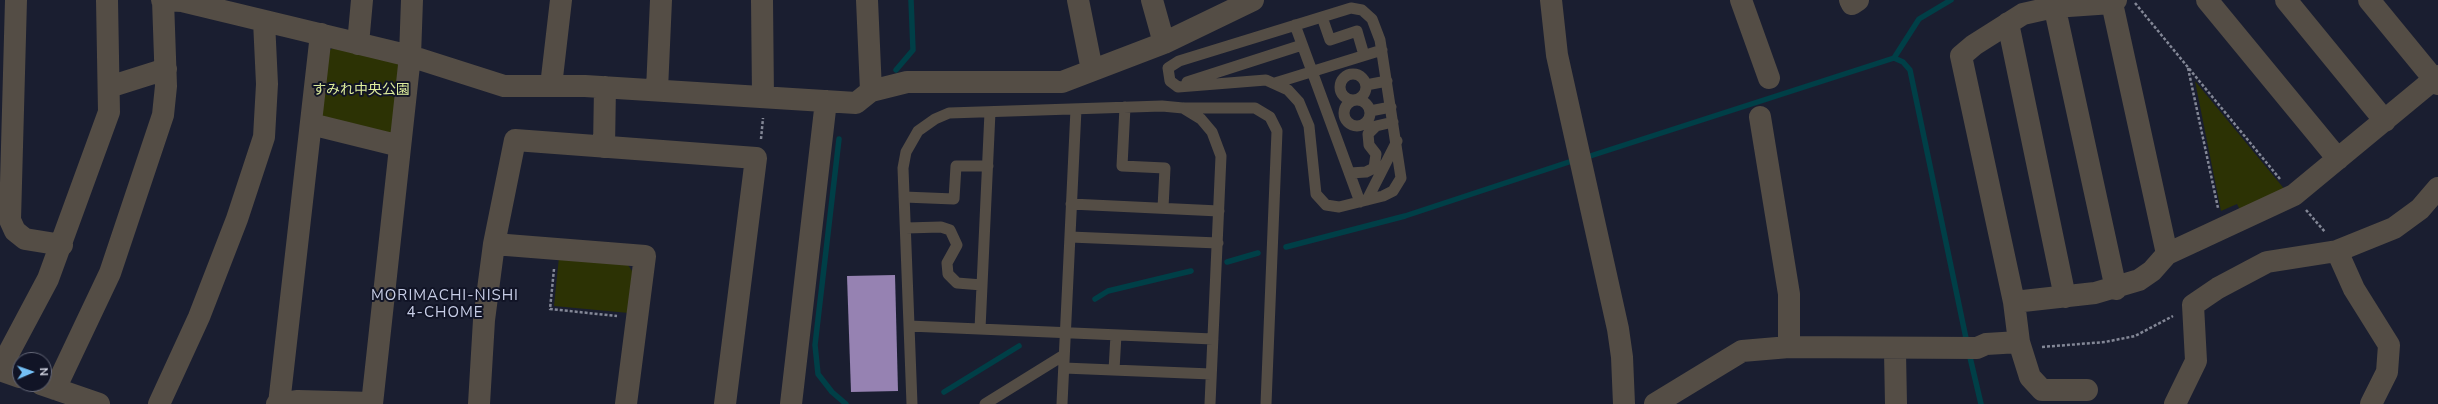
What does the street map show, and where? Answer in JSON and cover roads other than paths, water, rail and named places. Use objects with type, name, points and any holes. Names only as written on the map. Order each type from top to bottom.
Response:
[{"type":"street","points":[[16,0],[10,220],[15,231],[25,239],[62,244]]},
{"type":"street","points":[[12,374],[0,369],[48,279],[109,112],[107,0]]},
{"type":"street","points":[[52,379],[100,297],[128,224],[163,116],[166,69],[163,0],[182,1],[259,13],[321,34],[410,56],[504,86],[605,87],[856,103],[871,90],[908,82],[1062,82],[1164,43],[1253,0]]},
{"type":"street","points":[[358,44],[362,0]]},
{"type":"street","points":[[321,34],[278,404],[298,401],[372,404],[410,56],[412,0]]},
{"type":"street","points":[[551,86],[561,0]]},
{"type":"street","points":[[657,90],[661,0]]},
{"type":"street","points":[[762,0],[763,97]]},
{"type":"street","points":[[867,0],[871,90]]},
{"type":"street","points":[[1078,0],[1092,70]]},
{"type":"street","points":[[1152,0],[1164,43]]},
{"type":"street","points":[[1551,0],[1557,55],[1618,329],[1622,357],[1624,404]]},
{"type":"street","points":[[1741,0],[1769,78]]},
{"type":"street","points":[[1850,0],[1852,4],[1858,0]]},
{"type":"street","points":[[2207,0],[2338,159]]},
{"type":"street","points":[[2286,0],[2385,120]]},
{"type":"street","points":[[2087,390],[2042,390],[2030,377],[2019,342],[2014,302],[1961,56],[2023,14],[2054,3],[2120,1],[2167,254]]},
{"type":"street","points":[[2014,302],[2065,297],[2116,289],[2139,280],[2152,271],[2167,254],[2222,227],[2294,195],[2385,120],[2437,80],[2371,1]]},
{"type":"street","points":[[2054,3],[2116,289]]},
{"type":"street","points":[[160,404],[199,317],[237,219],[264,137],[267,84],[259,13]]},
{"type":"street","points":[[2008,23],[2065,297]]},
{"type":"street","points":[[109,87],[166,69]]},
{"type":"street","points":[[604,147],[605,87]]},
{"type":"street","points":[[791,404],[826,102]]},
{"type":"street","points":[[1760,117],[1789,294],[1789,348]]},
{"type":"street","points":[[311,124],[400,146]]},
{"type":"street","points":[[479,404],[484,320],[494,244],[515,140],[756,158],[725,404]]},
{"type":"street","points":[[2175,404],[2196,361],[2193,305],[2218,288],[2267,262],[2333,243],[2394,228],[2420,208],[2438,188]]},
{"type":"street","points":[[2333,243],[2354,289],[2389,345],[2387,372],[2371,404]]},
{"type":"street","points":[[494,244],[645,256],[626,404]]},
{"type":"street","points":[[1655,404],[1742,351],[1789,348],[1967,348],[1986,344],[2019,342]]},
{"type":"street","points":[[1896,404],[1895,352],[1900,348]]},
{"type":"street","points":[[52,387],[99,404]]},
{"type":"lane","points":[[1351,8],[1362,10],[1372,19],[1376,26],[1382,50],[1397,141],[1401,178],[1393,191],[1364,201],[1332,206],[1326,205],[1318,197],[1315,187],[1310,135],[1305,114],[1294,95],[1275,83],[1260,80],[1176,86],[1170,81],[1168,68],[1174,62],[1295,25],[1351,8]]},
{"type":"lane","points":[[1322,17],[1330,40],[1357,32],[1364,55]]},
{"type":"lane","points":[[1295,25],[1350,173],[1364,201]]},
{"type":"lane","points":[[1176,86],[1302,45]]},
{"type":"lane","points":[[1275,83],[1382,50]]},
{"type":"lane","points":[[1366,85],[1358,75],[1350,74],[1343,79],[1340,87],[1342,95],[1348,99],[1356,100],[1364,102],[1370,111],[1370,116],[1365,123],[1357,126],[1350,124],[1346,118],[1345,108],[1350,102],[1356,100],[1363,96],[1366,85]]},
{"type":"lane","points":[[1366,85],[1387,81]]},
{"type":"lane","points":[[912,404],[904,197],[904,159],[910,143],[918,132],[942,115],[1162,106],[1183,108],[1254,108],[1270,116],[1277,131],[1266,404]]},
{"type":"lane","points":[[1125,107],[1122,166],[1165,168],[1163,208]]},
{"type":"lane","points":[[1370,111],[1391,107]]},
{"type":"lane","points":[[1183,108],[1207,125],[1219,148],[1221,170],[1210,404]]},
{"type":"lane","points":[[1062,404],[1076,109]]},
{"type":"lane","points":[[980,329],[990,112]]},
{"type":"lane","points":[[1350,173],[1366,172],[1374,168],[1376,154],[1369,145],[1368,134],[1376,126],[1393,122]]},
{"type":"lane","points":[[1364,201],[1397,141]]},
{"type":"lane","points":[[904,197],[954,199],[956,166],[988,166]]},
{"type":"lane","points":[[1071,204],[1219,211]]},
{"type":"lane","points":[[906,228],[941,227],[950,230],[956,245],[947,264],[948,274],[957,283],[982,285]]},
{"type":"lane","points":[[1070,237],[1218,243]]},
{"type":"lane","points":[[909,326],[1213,339]]},
{"type":"lane","points":[[1114,370],[1116,335]]},
{"type":"lane","points":[[985,404],[1064,355]]},
{"type":"lane","points":[[1064,368],[1212,374]]},
{"type":"waterway","points":[[896,70],[913,50],[911,0]]},
{"type":"waterway","points":[[1894,58],[1919,19],[1951,0]]},
{"type":"waterway","points":[[1584,158],[1894,58],[1903,62],[1910,70],[1967,343]]},
{"type":"waterway","points":[[839,139],[815,345],[818,374],[832,392],[846,404]]},
{"type":"waterway","points":[[1286,247],[1405,216],[1575,160]]},
{"type":"waterway","points":[[1227,262],[1258,253]]},
{"type":"waterway","points":[[1095,299],[1108,291],[1191,271]]},
{"type":"waterway","points":[[944,392],[1019,346]]},
{"type":"waterway","points":[[1969,353],[1981,404]]},
{"type":"district","name":"MORIMACHI-NISHI 4-CHOME","points":[[445,304]]},
{"type":"park label","name":"すみれ中央公園","points":[[361,91]]}]
